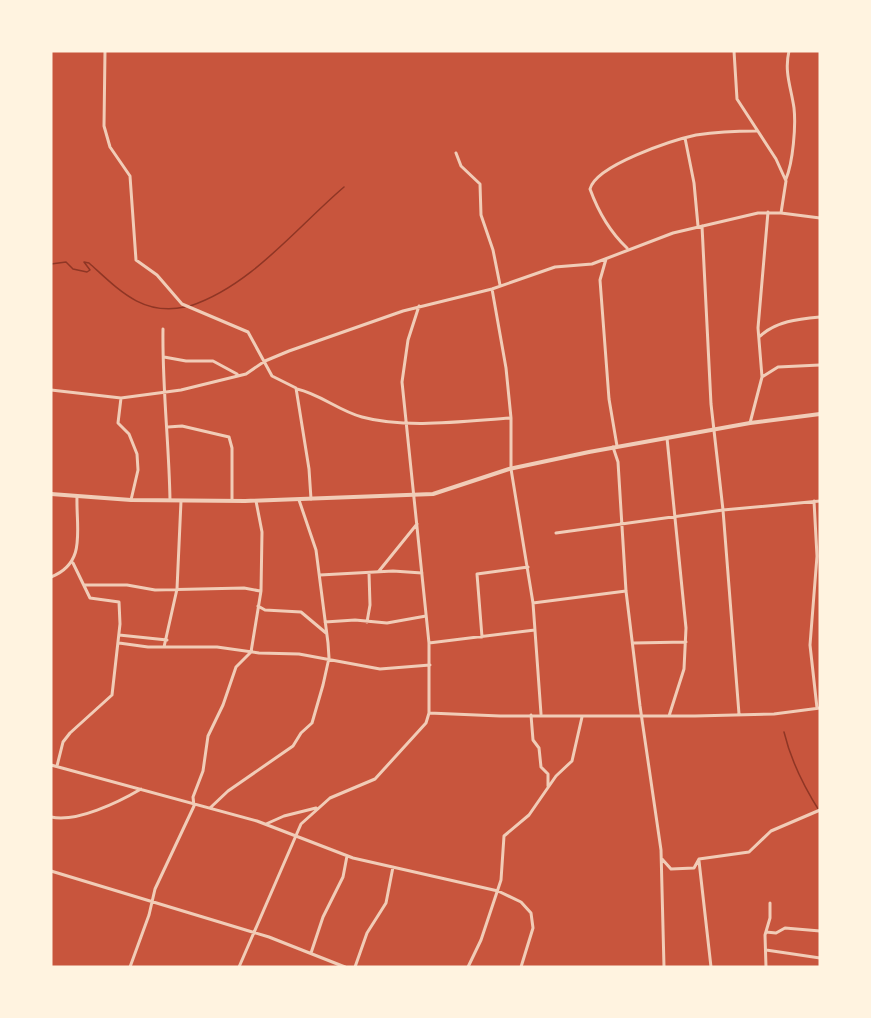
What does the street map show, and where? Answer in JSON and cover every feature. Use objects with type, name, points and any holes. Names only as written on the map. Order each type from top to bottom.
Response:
[{"type":"street","points":[[105,51],[104,126],[110,147],[130,176],[136,260],[157,275],[182,304],[248,332],[275,378],[361,417],[408,423],[455,423],[510,418]]},
{"type":"street","points":[[734,51],[734,91],[740,107],[776,159],[786,181]]},
{"type":"street","points":[[781,213],[791,164],[795,121],[786,71],[789,51]]},
{"type":"street","points":[[627,248],[607,224],[591,191],[592,184],[616,165],[685,138],[712,133],[756,131]]},
{"type":"street","points":[[685,138],[700,226],[714,429],[723,510],[739,714]]},
{"type":"street","points":[[456,153],[461,166],[480,184],[481,215],[500,285]]},
{"type":"street","points":[[750,423],[762,377],[759,336],[768,212]]},
{"type":"street","points":[[51,390],[121,398],[164,393],[249,372],[265,361],[419,306],[492,289],[545,270],[585,265],[627,248],[700,226],[768,212],[820,218]]},
{"type":"street","points":[[607,258],[600,280],[609,399],[618,462],[626,591],[661,858],[664,967]]},
{"type":"street","points":[[492,289],[504,357],[510,418],[511,469],[533,603],[541,714]]},
{"type":"street","points":[[239,967],[301,824],[330,798],[375,778],[426,723],[429,713],[430,665],[427,616],[413,496],[403,376],[410,334],[419,306]]},
{"type":"street","points":[[759,336],[768,328],[789,321],[820,317]]},
{"type":"street","points":[[163,329],[170,500]]},
{"type":"street","points":[[163,357],[186,361],[213,361],[239,375]]},
{"type":"street","points":[[762,377],[778,367],[820,365]]},
{"type":"street","points":[[296,389],[309,469],[311,499]]},
{"type":"street","points":[[121,398],[118,423],[129,434],[137,454],[138,470],[131,500]]},
{"type":"street","points":[[51,494],[131,500],[232,501],[413,496],[448,491],[511,469],[615,447],[750,423],[820,414]]},
{"type":"street","points":[[168,427],[182,426],[229,437],[232,448],[232,501]]},
{"type":"street","points":[[667,438],[677,517],[686,642],[684,669],[669,716]]},
{"type":"street","points":[[57,766],[63,742],[112,695],[119,635],[119,602],[90,598],[73,563],[77,545],[76,497]]},
{"type":"street","points":[[164,647],[177,590],[182,500]]},
{"type":"street","points":[[130,967],[152,900],[194,803],[194,795],[203,771],[208,736],[223,705],[236,667],[250,654],[261,591],[262,532],[256,500]]},
{"type":"street","points":[[210,808],[228,791],[293,746],[301,732],[312,723],[329,658],[319,575],[309,522],[299,500]]},
{"type":"street","points":[[429,713],[669,716],[774,714],[819,708],[810,645],[817,556],[814,501]]},
{"type":"street","points":[[556,533],[723,510],[820,501]]},
{"type":"street","points":[[379,572],[417,524]]},
{"type":"street","points":[[51,577],[73,563]]},
{"type":"street","points":[[482,637],[477,574],[528,567]]},
{"type":"street","points":[[319,575],[379,572],[422,573]]},
{"type":"street","points":[[367,622],[370,605],[369,573]]},
{"type":"street","points":[[84,585],[177,590],[244,588],[261,591]]},
{"type":"street","points":[[533,603],[626,591]]},
{"type":"street","points":[[258,606],[268,610],[288,609],[301,612],[326,633]]},
{"type":"street","points":[[325,622],[404,621],[427,616]]},
{"type":"street","points":[[429,644],[535,630]]},
{"type":"street","points":[[119,635],[167,640]]},
{"type":"street","points":[[634,643],[686,642]]},
{"type":"street","points":[[118,643],[290,653],[329,658],[352,665],[380,669],[430,665]]},
{"type":"street","points":[[531,715],[533,740],[539,748],[542,768],[548,774],[548,789]]},
{"type":"street","points":[[468,967],[482,940],[498,891],[504,836],[529,815],[559,773],[573,758],[575,737],[582,716]]},
{"type":"street","points":[[51,765],[194,803],[265,825],[347,856],[498,891],[521,902],[531,913],[533,928],[521,967]]},
{"type":"street","points":[[51,817],[65,819],[89,812],[141,789]]},
{"type":"street","points":[[265,825],[284,816],[318,807]]},
{"type":"street","points":[[699,859],[749,852],[771,831],[820,810]]},
{"type":"street","points":[[311,953],[323,917],[343,877],[347,856]]},
{"type":"street","points":[[661,858],[673,870],[694,868],[699,859]]},
{"type":"street","points":[[699,859],[711,967]]},
{"type":"street","points":[[355,967],[368,933],[386,903],[393,867]]},
{"type":"street","points":[[51,871],[152,900],[311,953],[345,967]]},
{"type":"street","points":[[766,967],[765,932],[770,918],[770,903]]},
{"type":"street","points":[[765,932],[776,933],[785,928],[820,931]]},
{"type":"street","points":[[766,950],[820,958]]},
{"type":"waterway","points":[[190,306],[212,297],[253,270],[344,187]]},
{"type":"waterway","points":[[51,264],[66,262],[73,269],[87,272],[90,270],[84,262],[89,263],[132,299],[156,308],[185,307]]},
{"type":"waterway","points":[[784,732],[799,774],[820,812]]}]
